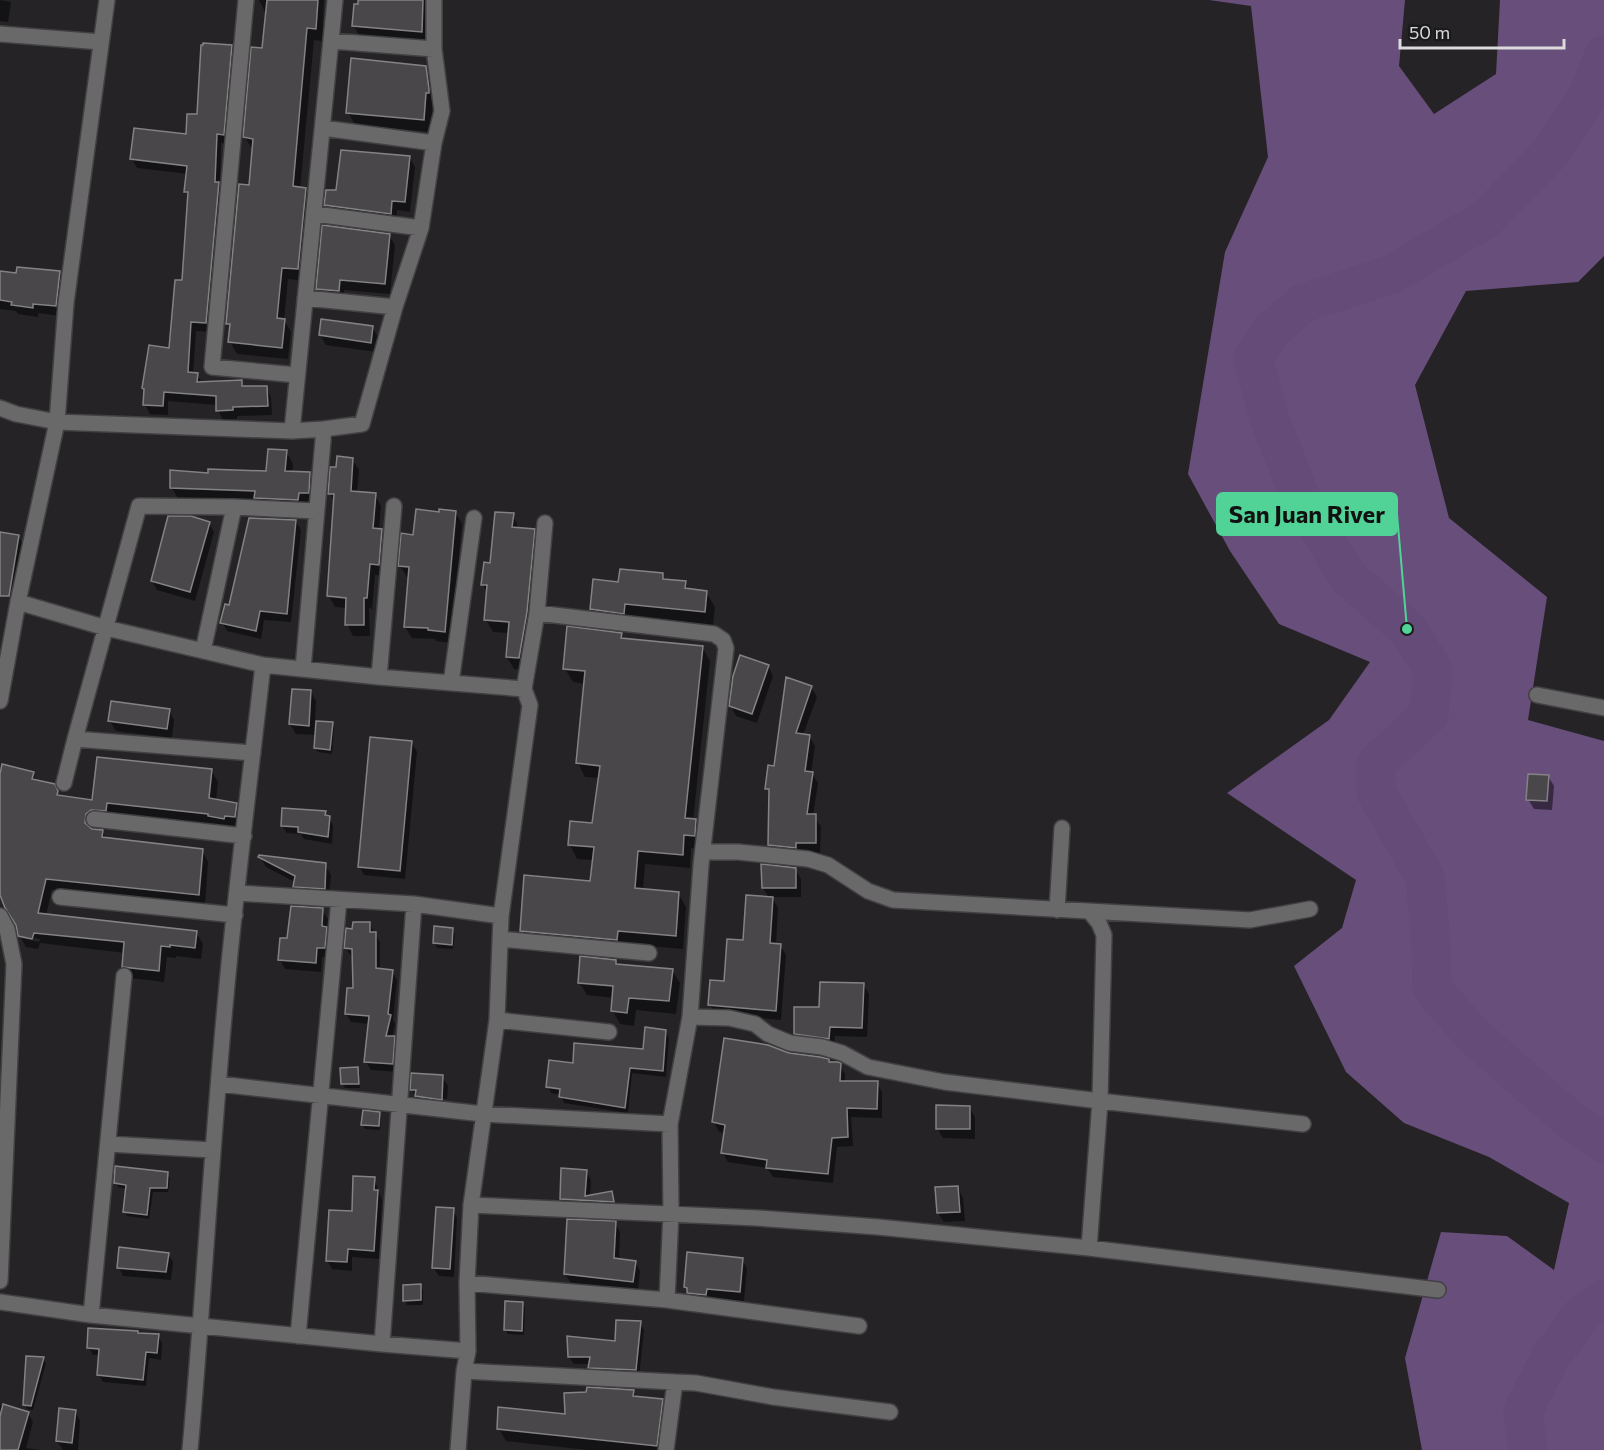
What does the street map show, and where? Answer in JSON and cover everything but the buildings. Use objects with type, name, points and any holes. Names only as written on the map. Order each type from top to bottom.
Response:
[{"type":"street","points":[[0,701],[18,602],[57,422],[66,303],[107,0]]},
{"type":"street","points":[[246,0],[212,367],[297,375]]},
{"type":"street","points":[[292,431],[335,0]]},
{"type":"street","points":[[0,408],[16,414],[57,422],[292,431],[362,424],[395,307],[421,228],[434,143],[442,111],[434,49],[434,0]]},
{"type":"street","points":[[0,34],[101,42]]},
{"type":"street","points":[[331,41],[434,49]]},
{"type":"street","points":[[323,128],[434,143]]},
{"type":"street","points":[[315,214],[421,228]]},
{"type":"street","points":[[305,298],[395,307]]},
{"type":"street","points":[[303,669],[324,429]]},
{"type":"street","points":[[64,783],[139,506],[316,511]]},
{"type":"street","points":[[379,677],[394,506]]},
{"type":"street","points":[[203,651],[234,507]]},
{"type":"street","points":[[451,683],[474,518]]},
{"type":"street","points":[[458,1450],[464,1371],[468,1351],[467,1284],[471,1205],[497,1020],[501,916],[530,705],[524,689],[537,613],[545,523]]},
{"type":"street","points":[[18,602],[106,628],[263,665],[524,689]]},
{"type":"street","points":[[537,613],[714,634],[723,640],[726,648],[701,865],[690,1017],[670,1124],[671,1213],[667,1300]]},
{"type":"street","points":[[190,1450],[201,1325],[212,1150],[263,665]]},
{"type":"street","points":[[1537,695],[1604,708]]},
{"type":"street","points":[[75,739],[253,753]]},
{"type":"street","points":[[94,819],[244,836]]},
{"type":"street","points":[[1057,910],[1062,828]]},
{"type":"street","points":[[703,852],[738,852],[808,858],[828,865],[868,891],[893,900],[1250,920],[1310,909]]},
{"type":"street","points":[[238,893],[414,904],[501,916]]},
{"type":"street","points":[[60,897],[235,915]]},
{"type":"street","points":[[298,1336],[339,900]]},
{"type":"street","points":[[382,1344],[414,904]]},
{"type":"street","points":[[1089,1248],[1100,1101],[1104,935],[1099,923],[1090,912]]},
{"type":"street","points":[[0,916],[7,929],[14,964],[0,1281]]},
{"type":"street","points":[[500,939],[649,954]]},
{"type":"street","points":[[91,1315],[124,976]]},
{"type":"street","points":[[690,1017],[729,1018],[755,1024],[768,1034],[790,1043],[822,1047],[842,1053],[868,1067],[944,1082],[1303,1124]]},
{"type":"street","points":[[497,1020],[609,1032]]},
{"type":"street","points":[[219,1084],[483,1114],[670,1124]]},
{"type":"street","points":[[108,1144],[212,1150]]},
{"type":"street","points":[[471,1205],[671,1213],[878,1227],[1089,1248],[1438,1290]]},
{"type":"street","points":[[467,1284],[667,1300],[859,1326]]},
{"type":"street","points":[[0,1302],[91,1315],[468,1351]]},
{"type":"street","points":[[464,1371],[696,1383],[773,1397],[890,1412]]},
{"type":"street","points":[[666,1450],[675,1382]]},
{"type":"shaded area","points":[[1209,0],[1405,0],[1399,66],[1434,114],[1496,74],[1500,0],[1604,0],[1604,256],[1578,282],[1466,291],[1415,385],[1449,518],[1547,597],[1528,720],[1604,741],[1604,1450],[1422,1450],[1405,1358],[1441,1232],[1507,1236],[1554,1270],[1569,1203],[1489,1157],[1404,1123],[1346,1072],[1294,966],[1342,928],[1356,880],[1227,793],[1329,720],[1370,662],[1279,624],[1230,551],[1188,474],[1225,252],[1268,157],[1251,6]]},
{"type":"waterway","points":[[1604,55],[1587,97],[1551,152],[1486,219],[1392,274],[1303,303],[1270,332],[1253,359],[1270,420],[1300,497],[1348,577],[1407,629],[1433,670],[1429,714],[1376,764],[1376,792],[1425,877],[1431,943],[1432,988],[1472,1034],[1557,1109],[1604,1144]]},
{"type":"waterway","points":[[1528,1450],[1523,1411],[1550,1358],[1584,1312],[1604,1299]]},
{"type":"place","name":"San Juan River","points":[[1407,629]]}]
